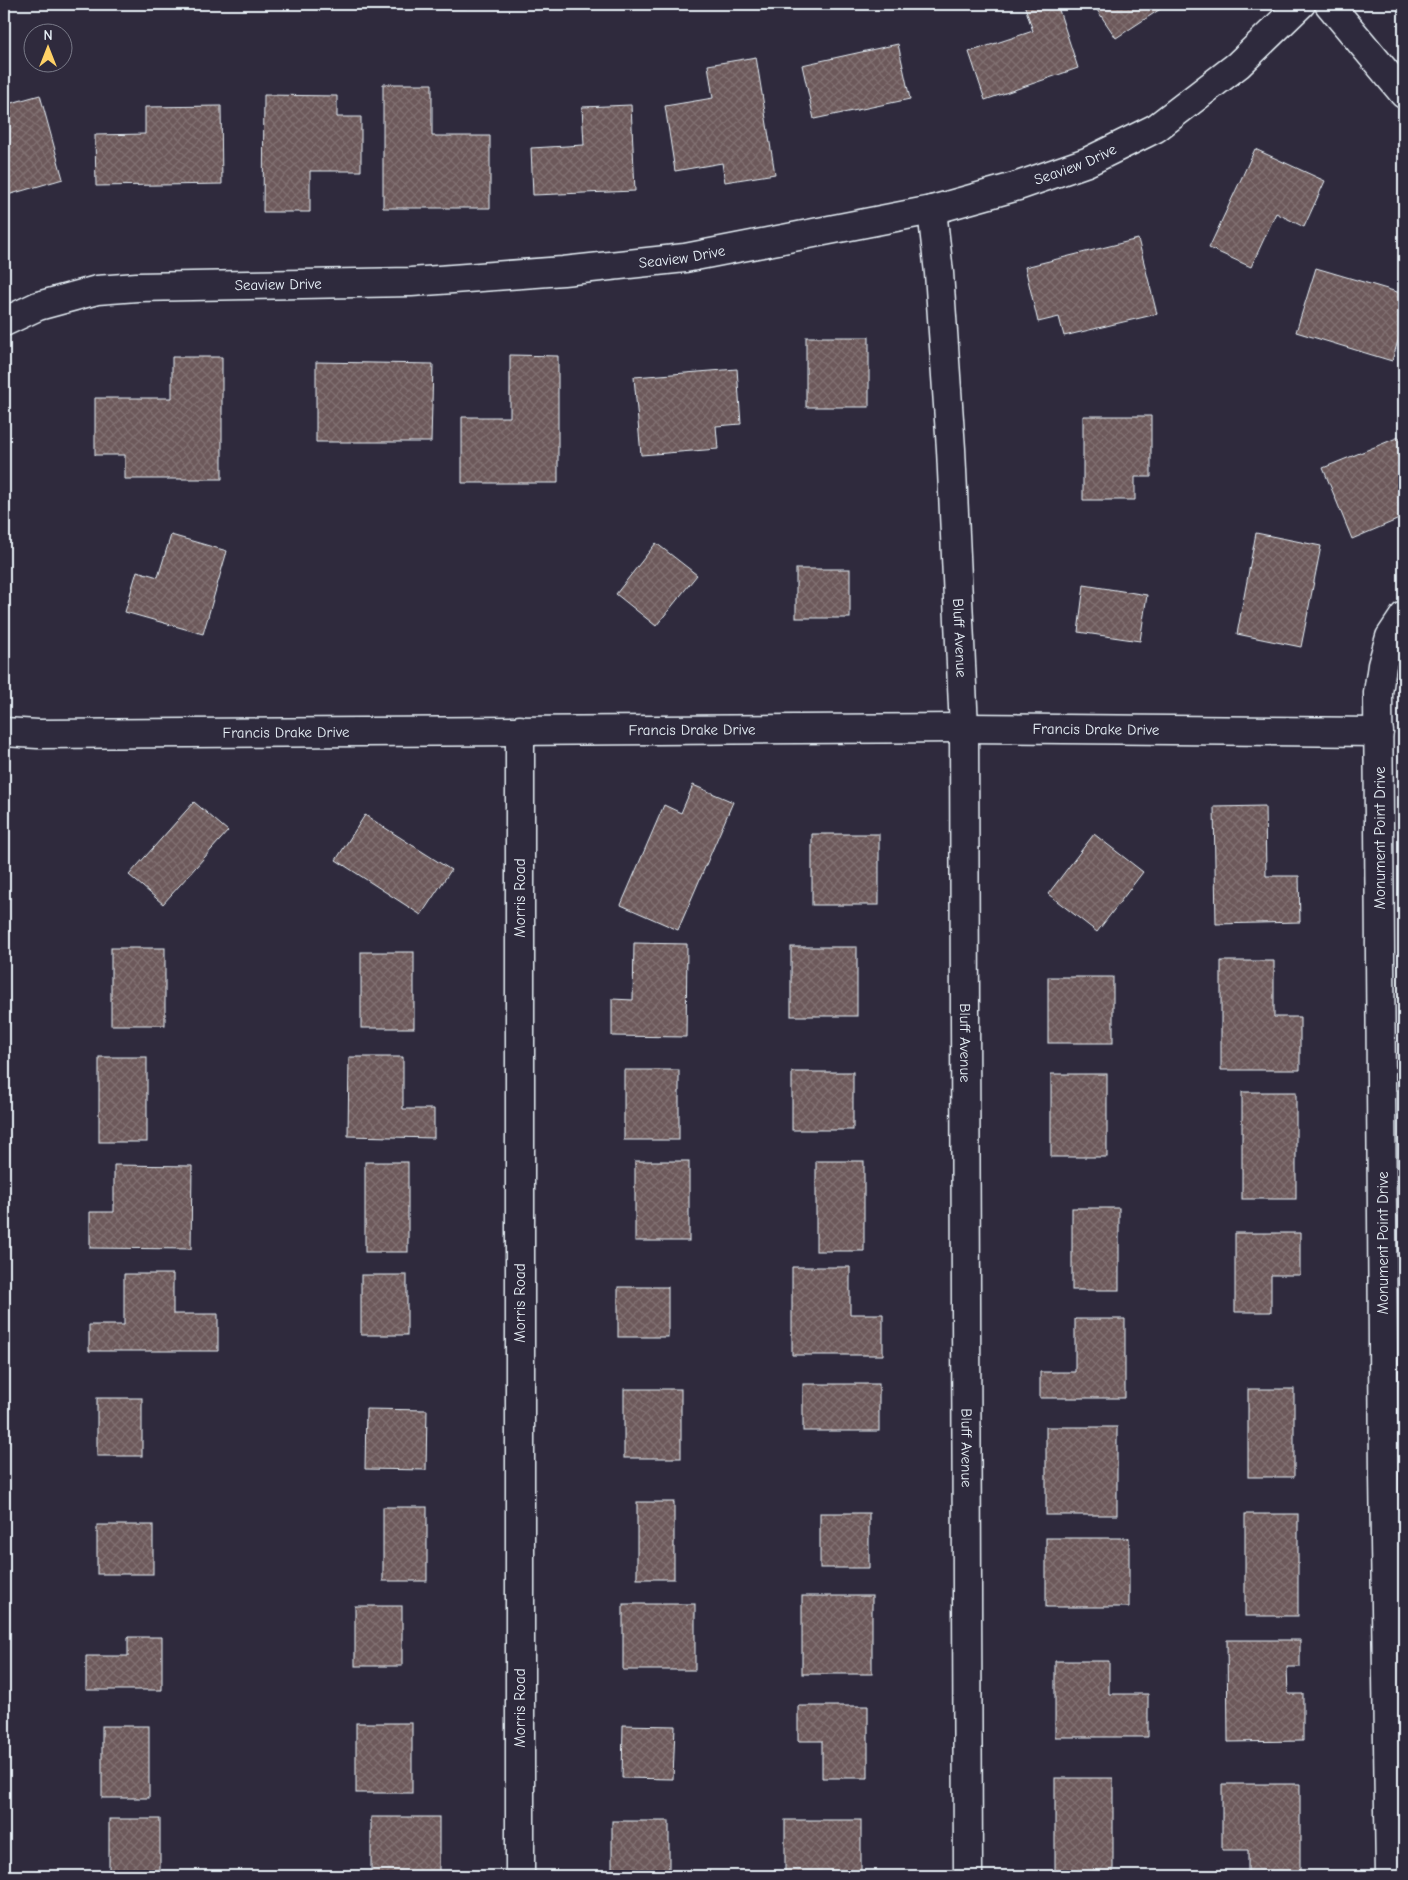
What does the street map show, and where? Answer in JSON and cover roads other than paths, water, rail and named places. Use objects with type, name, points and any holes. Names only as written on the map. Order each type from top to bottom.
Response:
[{"type":"street","name":"Seaview Drive","points":[[4,322],[38,306],[97,290],[137,287],[411,282],[563,271],[686,258],[932,210],[1018,186],[1087,162],[1156,128],[1238,65],[1301,4]]},
{"type":"street","points":[[1329,4],[1404,94]]},
{"type":"street","name":"Bluff Avenue","points":[[932,210],[939,274],[951,449],[964,728],[968,1876]]},
{"type":"street","name":"Monument Point Drive","points":[[1390,1876],[1394,1475],[1378,693],[1382,665],[1390,637],[1404,616]]},
{"type":"street","name":"Francis Drake Drive","points":[[4,732],[48,734],[964,728],[1379,732]]},
{"type":"street","name":"Morris Road","points":[[520,730],[520,1876]]}]
